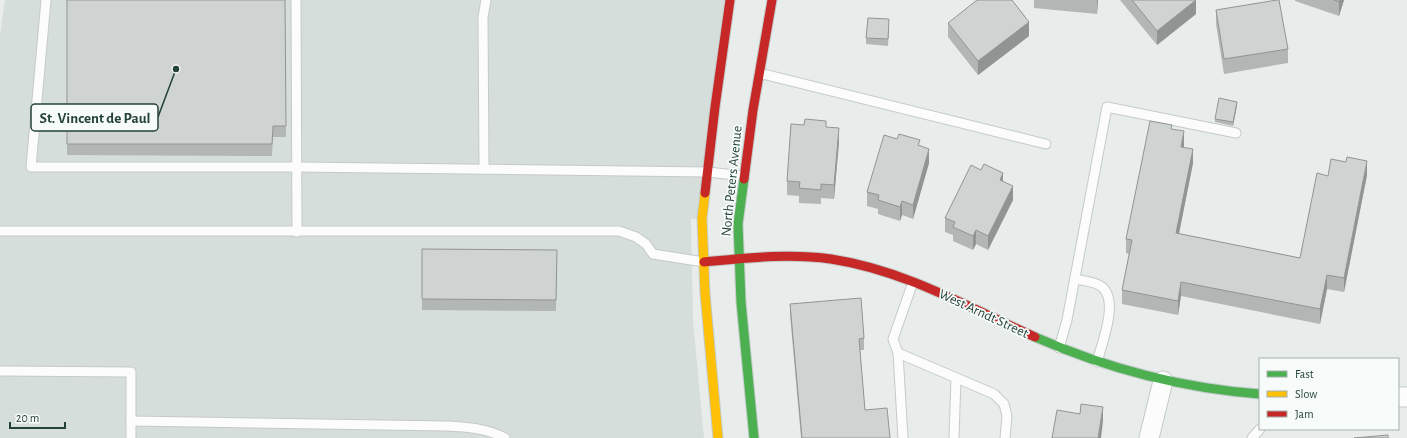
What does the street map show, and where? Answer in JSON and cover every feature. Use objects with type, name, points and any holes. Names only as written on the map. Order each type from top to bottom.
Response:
[{"type":"main road","name":"North Peters Avenue","points":[[718,438],[705,293],[702,219],[716,92],[726,15],[730,0]]},
{"type":"main road","name":"North Peters Avenue","points":[[754,438],[741,302],[738,224],[753,110],[772,0]]},
{"type":"main road","name":"West Arndt Street","points":[[704,262],[739,258],[802,256],[848,262],[882,271],[913,282],[1059,348],[1131,373],[1163,381],[1208,389],[1259,394]]},
{"type":"street","points":[[1149,438],[1163,381]]},
{"type":"lane","points":[[46,0],[31,167],[484,169],[708,172],[744,176]]},
{"type":"lane","points":[[296,0],[296,232]]},
{"type":"lane","points":[[484,169],[483,17],[486,0]]},
{"type":"lane","points":[[759,73],[1046,144]]},
{"type":"lane","points":[[1059,348],[1067,320],[1107,107],[1236,133]]},
{"type":"lane","points":[[0,231],[619,231],[631,234],[641,240],[653,254],[704,262]]},
{"type":"lane","points":[[1075,279],[1101,286],[1107,293],[1110,302],[1109,315],[1097,362]]},
{"type":"lane","points":[[903,438],[898,353],[893,339],[913,282]]},
{"type":"lane","points":[[898,353],[994,394],[1004,404],[1007,416],[1005,438]]},
{"type":"lane","points":[[0,371],[131,372],[131,438]]},
{"type":"lane","points":[[954,438],[956,378]]},
{"type":"lane","points":[[131,421],[446,426],[482,429],[505,438]]},
{"type":"lane","points":[[1252,438],[1259,430]]},
{"type":"shaded area","points":[[5,0],[730,0],[702,219],[691,219],[693,321],[704,438],[0,438],[0,35]]},
{"type":"building","points":[[67,0],[285,0],[286,126],[273,126],[272,144],[67,144]]},
{"type":"building","points":[[977,0],[1012,0],[1029,22],[978,61],[948,23]]},
{"type":"building","points":[[1132,0],[1196,0],[1157,31]]},
{"type":"building","points":[[1279,0],[1288,49],[1224,59],[1216,10]]},
{"type":"building","points":[[868,18],[889,19],[888,39],[866,38]]},
{"type":"building","points":[[1219,98],[1237,102],[1233,122],[1215,119]]},
{"type":"building","points":[[805,119],[826,121],[826,127],[839,128],[834,185],[821,184],[821,190],[799,188],[800,182],[787,181],[791,124],[804,125]]},
{"type":"building","points":[[1150,121],[1172,125],[1171,129],[1184,131],[1181,147],[1193,149],[1176,233],[1300,258],[1317,173],[1328,176],[1331,159],[1346,162],[1347,157],[1367,161],[1344,278],[1327,275],[1320,309],[1181,282],[1178,301],[1122,290],[1132,240],[1126,239]]},
{"type":"building","points":[[899,134],[920,140],[918,145],[929,149],[913,205],[902,201],[900,207],[878,200],[879,195],[867,192],[884,135],[897,139]]},
{"type":"building","points":[[984,164],[1003,173],[1000,180],[1013,186],[988,236],[976,230],[973,236],[953,227],[955,222],[945,218],[971,165],[981,170]]},
{"type":"building","points":[[422,249],[557,250],[556,300],[422,299]]},
{"type":"building","points":[[861,298],[864,338],[859,339],[865,410],[887,408],[890,438],[802,438],[790,304]]},
{"type":"building","points":[[1081,404],[1103,407],[1098,438],[1052,438],[1057,410],[1080,414]]},
{"type":"building","points":[[1388,435],[1388,438],[1354,438]]},
{"type":"traffic: fast","points":[[744,179],[738,224],[741,302],[754,438]]},
{"type":"traffic: fast","points":[[1035,337],[1117,368],[1173,382],[1259,394]]},
{"type":"traffic: slow","points":[[705,193],[702,219],[705,293],[718,438]]},
{"type":"traffic: jam","points":[[705,193],[730,0]]},
{"type":"traffic: jam","points":[[744,179],[753,110],[772,0]]},
{"type":"traffic: jam","points":[[704,262],[799,256],[831,259],[858,264],[935,291],[1035,337]]},
{"type":"place","name":"St. Vincent de Paul","points":[[176,69]]}]
